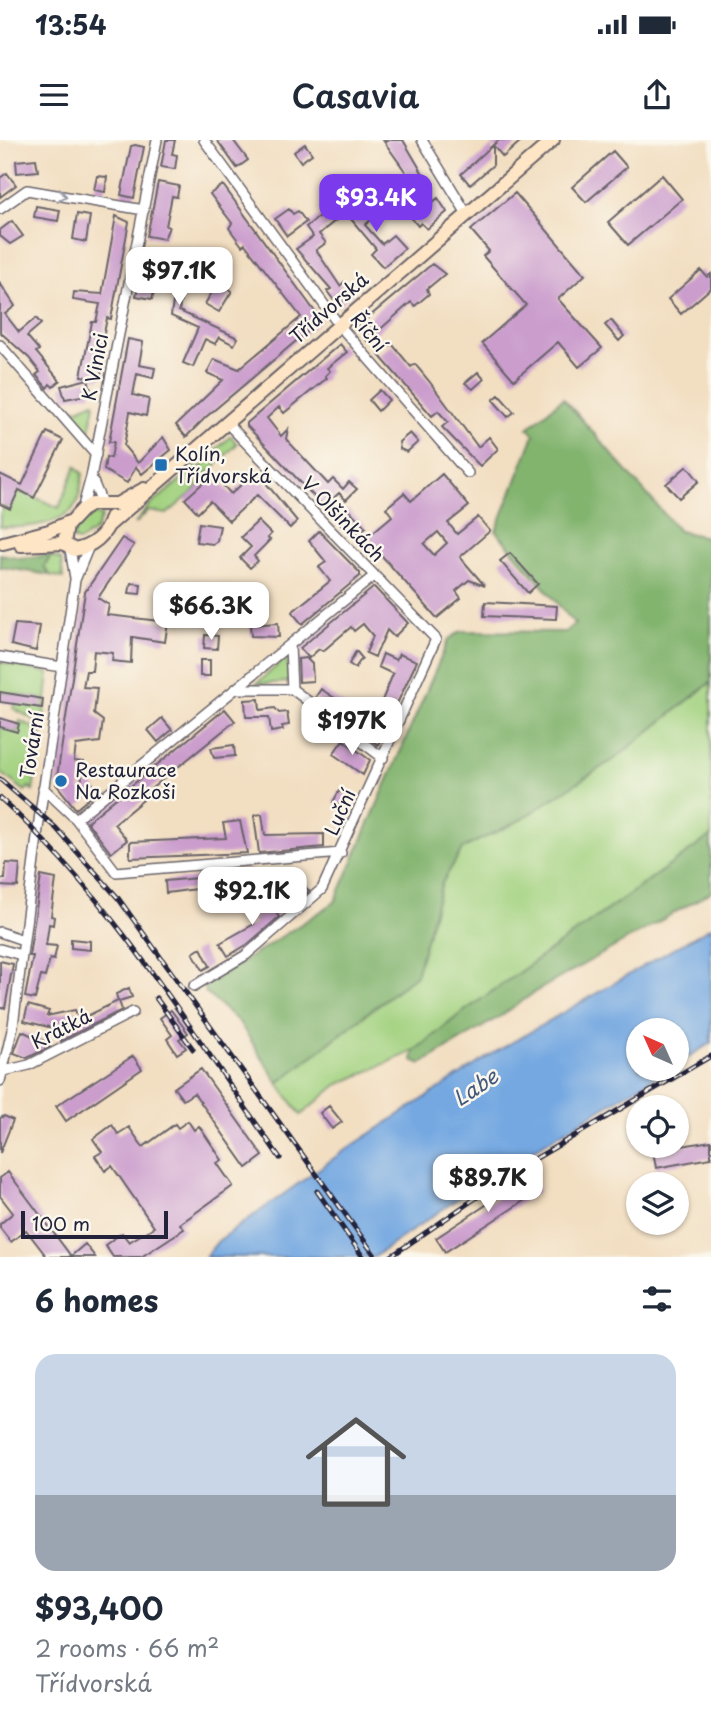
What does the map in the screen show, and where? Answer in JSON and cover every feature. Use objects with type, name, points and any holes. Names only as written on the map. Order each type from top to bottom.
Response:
[{"type":"main road","name":"Třídvorská","points":[[89,546],[161,477],[553,140]]},
{"type":"main road","name":"Třídvorská","points":[[82,510],[124,500],[161,477]]},
{"type":"main road","points":[[105,505],[109,525]]},
{"type":"main road","points":[[2,543],[49,531],[69,522],[82,510]]},
{"type":"main road","points":[[67,546],[69,522]]},
{"type":"main road","points":[[2,543],[89,546]]},
{"type":"street","name":"K Vinici","points":[[82,510],[96,455],[157,140]]},
{"type":"street","name":"Říční","points":[[204,140],[339,325],[468,472]]},
{"type":"street","points":[[422,140],[467,214]]},
{"type":"street","points":[[0,209],[27,190],[144,210]]},
{"type":"street","points":[[0,345],[96,455]]},
{"type":"street","name":"V Olšinkách","points":[[226,422],[436,639]]},
{"type":"street","points":[[91,477],[105,505]]},
{"type":"street","name":"Tovární","points":[[67,546],[75,580]]},
{"type":"street","name":"Tovární","points":[[0,1082],[13,1026],[43,788],[75,580],[89,546]]},
{"type":"street","points":[[76,819],[374,576]]},
{"type":"street","name":"Luční","points":[[194,986],[246,955],[322,888],[341,853],[436,639]]},
{"type":"street","points":[[290,646],[292,689]]},
{"type":"street","points":[[0,657],[62,667]]},
{"type":"street","points":[[237,689],[292,689],[383,758]]},
{"type":"street","points":[[43,788],[76,819],[116,872],[341,853]]},
{"type":"street","points":[[0,932],[23,940]]},
{"type":"street","points":[[0,949],[21,955]]},
{"type":"street","name":"Krátká","points":[[4,1071],[29,1065],[133,1013]]},
{"type":"green space","points":[[563,398],[679,531],[711,538],[711,682],[617,757],[515,823],[463,848],[442,883],[416,975],[278,1083],[239,1022],[205,992],[205,986],[335,902],[449,639],[462,631],[565,632],[575,624],[496,531],[534,435],[528,428]]},
{"type":"green space","points":[[94,402],[89,435],[67,409],[78,409]]},
{"type":"green space","points":[[231,436],[237,444],[201,480],[194,475],[193,468],[197,465],[202,469],[209,456]]},
{"type":"green space","points":[[76,466],[83,474],[77,502],[71,510],[54,521],[43,524],[0,527],[0,514],[5,506],[10,508],[19,490],[59,508]]},
{"type":"green space","points":[[188,474],[199,487],[167,514],[148,511],[135,524],[148,507]]},
{"type":"green space","points":[[94,513],[102,516],[96,530],[80,541],[74,540],[73,535],[82,520]]},
{"type":"green space","points":[[0,554],[21,558],[51,555],[44,567],[50,575],[0,567]]},
{"type":"green space","points":[[51,556],[61,560],[63,578],[50,575],[44,567]]},
{"type":"green space","points":[[287,657],[289,682],[256,684]]},
{"type":"green space","points":[[0,662],[49,673],[43,725],[13,708],[15,704],[43,699],[0,692]]},
{"type":"green space","points":[[711,682],[711,836],[459,1015],[414,1051],[337,1085],[301,1115],[278,1083],[416,975],[442,883],[463,848],[515,823],[617,757]]},
{"type":"green space","points":[[20,721],[42,731],[33,791],[29,787],[25,791],[0,772],[0,727],[17,732]]},
{"type":"green space","points":[[711,836],[711,892],[535,992],[421,1064],[412,1060],[414,1051],[459,1015]]},
{"type":"water","name":"Labe","points":[[711,927],[711,1043],[690,1056],[690,1018],[626,1018],[626,1082],[646,1082],[493,1174],[374,1257],[205,1257],[218,1241],[344,1151],[492,1054]]},
{"type":"building","points":[[166,140],[175,140],[172,154],[177,155],[175,169],[161,167]]},
{"type":"building","points":[[217,140],[233,140],[248,160],[237,168]]},
{"type":"building","points":[[383,140],[403,140],[423,174],[412,181]]},
{"type":"building","points":[[499,140],[522,140],[503,157],[493,145]]},
{"type":"building","points":[[305,144],[312,154],[301,162],[294,152]]},
{"type":"building","points":[[493,145],[493,165],[470,185],[461,174]]},
{"type":"building","points":[[131,146],[144,147],[134,198],[121,195]]},
{"type":"building","points":[[613,151],[627,167],[586,202],[572,187]]},
{"type":"building","points":[[36,159],[38,171],[17,173],[16,161]]},
{"type":"building","points":[[7,173],[16,185],[0,197],[0,178]]},
{"type":"building","points":[[662,175],[682,199],[628,245],[608,222]]},
{"type":"building","points":[[97,176],[107,177],[105,192],[94,190]]},
{"type":"building","points":[[158,182],[179,186],[177,197],[172,196],[166,226],[169,227],[164,239],[147,236]]},
{"type":"building","points":[[223,185],[321,320],[186,437],[176,425],[223,380],[207,373],[214,359],[239,369],[301,317],[245,244],[242,246],[229,228],[232,223],[210,194]]},
{"type":"building","points":[[515,193],[585,275],[558,299],[602,348],[579,367],[558,342],[514,380],[482,343],[526,305],[483,256],[489,251],[471,230]]},
{"type":"building","points":[[375,198],[384,208],[365,225],[382,244],[393,235],[405,248],[383,267],[371,254],[376,249],[346,213],[351,208],[356,215]]},
{"type":"building","points":[[438,198],[447,212],[427,229],[421,223],[418,226],[412,219]]},
{"type":"building","points":[[332,205],[341,216],[319,234],[326,243],[316,250],[340,286],[344,282],[353,293],[338,306],[327,291],[331,289],[296,249],[313,237],[306,227]]},
{"type":"building","points":[[36,206],[60,210],[58,221],[34,217]]},
{"type":"building","points":[[289,209],[293,214],[298,211],[306,222],[287,236],[275,219]]},
{"type":"building","points":[[77,214],[90,216],[86,242],[73,239]]},
{"type":"building","points":[[116,216],[129,222],[111,319],[107,318],[99,358],[104,359],[100,379],[81,376],[92,322],[96,322],[100,304],[73,300],[74,292],[102,294]]},
{"type":"building","points":[[12,221],[23,236],[10,244],[0,236],[0,230]]},
{"type":"building","points":[[143,264],[185,275],[179,311],[238,338],[234,345],[219,337],[215,344],[205,339],[193,367],[183,363],[198,328],[171,316],[174,295],[154,291],[152,299],[136,296]]},
{"type":"building","points":[[432,264],[445,274],[427,289],[429,294],[415,306],[411,302],[367,341],[357,327]]},
{"type":"building","points":[[701,270],[707,277],[711,274],[711,288],[681,314],[668,299]]},
{"type":"building","points":[[218,282],[232,291],[219,312],[205,304]]},
{"type":"building","points":[[0,283],[15,306],[5,314],[19,332],[36,318],[41,324],[27,336],[39,350],[36,352],[60,381],[53,387],[50,384],[47,388],[36,375],[40,372],[29,358],[0,332]]},
{"type":"building","points":[[611,320],[624,336],[619,341],[605,325]]},
{"type":"building","points":[[128,339],[143,342],[139,365],[155,368],[153,378],[137,374],[133,395],[149,399],[146,416],[130,412],[124,446],[138,463],[163,437],[171,450],[142,474],[136,467],[127,483],[104,470],[106,457],[111,458],[114,442],[109,442]]},
{"type":"building","points":[[340,344],[347,352],[327,368],[330,371],[325,376],[327,378],[284,413],[279,407],[267,418],[281,436],[288,429],[286,439],[328,484],[333,479],[343,489],[349,482],[357,489],[346,500],[339,493],[324,507],[247,423]]},
{"type":"building","points":[[392,344],[411,367],[415,364],[478,447],[489,437],[498,449],[480,466],[442,427],[448,422],[438,411],[432,416],[379,355]]},
{"type":"building","points":[[478,372],[484,379],[473,389],[465,383]]},
{"type":"building","points":[[88,379],[92,394],[65,399],[61,386]]},
{"type":"building","points":[[380,390],[389,400],[378,411],[369,400]]},
{"type":"building","points":[[499,395],[514,412],[508,417],[493,400]]},
{"type":"building","points":[[47,432],[63,440],[34,498],[19,490],[10,509],[0,504],[0,474],[22,485]]},
{"type":"building","points":[[410,433],[418,442],[407,452],[400,449],[399,442]]},
{"type":"building","points":[[687,466],[699,481],[679,498],[666,484]]},
{"type":"building","points":[[256,471],[297,521],[290,528],[257,495],[229,521],[210,501],[198,513],[185,499],[213,474],[231,494]]},
{"type":"building","points":[[442,474],[469,506],[448,523],[457,534],[478,517],[490,531],[460,557],[485,586],[469,580],[456,591],[461,598],[437,618],[366,538],[392,516],[386,508],[404,493],[411,501]],"holes":[[[438,532],[447,543],[434,555],[424,544]]]},
{"type":"building","points":[[348,509],[366,527],[353,536],[339,522]]},
{"type":"building","points":[[258,521],[271,534],[267,538],[270,540],[254,556],[258,561],[250,568],[240,558],[251,547],[241,537]]},
{"type":"building","points":[[199,523],[220,526],[217,541],[213,544],[196,542]]},
{"type":"building","points":[[319,531],[360,576],[302,624],[292,612],[330,581],[319,567],[326,562],[309,541]]},
{"type":"building","points":[[122,538],[134,545],[98,598],[109,605],[107,615],[168,622],[165,642],[132,637],[131,663],[112,661],[113,653],[94,651],[92,671],[86,671],[83,687],[97,688],[94,714],[103,721],[100,742],[76,745],[74,761],[84,762],[80,791],[91,782],[98,791],[76,809],[56,784],[85,592]]},
{"type":"building","points":[[510,553],[538,584],[528,593],[500,561]]},
{"type":"building","points":[[131,583],[141,584],[140,594],[129,593]]},
{"type":"building","points":[[374,587],[408,623],[394,637],[387,630],[375,657],[366,653],[373,636],[363,624],[354,631],[351,627],[323,651],[319,649],[309,658],[300,648]]},
{"type":"building","points":[[485,602],[557,606],[556,619],[484,616]]},
{"type":"building","points":[[278,623],[279,637],[251,636],[250,625]]},
{"type":"building","points":[[15,624],[40,626],[36,651],[11,645]]},
{"type":"building","points":[[205,635],[218,636],[217,649],[204,648]]},
{"type":"building","points":[[356,651],[362,658],[355,668],[349,664]]},
{"type":"building","points":[[383,654],[396,660],[399,654],[417,661],[394,710],[381,703],[393,674],[378,667]]},
{"type":"building","points":[[306,658],[312,664],[313,681],[299,682],[298,659]]},
{"type":"building","points":[[200,660],[210,660],[210,676],[200,676]]},
{"type":"building","points":[[321,689],[348,707],[341,717],[315,698]]},
{"type":"building","points":[[0,692],[43,699],[42,708],[0,702]]},
{"type":"building","points":[[259,699],[260,710],[275,708],[279,713],[287,712],[289,725],[282,726],[283,730],[271,732],[269,717],[246,717],[245,700]]},
{"type":"building","points":[[225,709],[235,721],[141,797],[143,800],[114,824],[127,840],[111,853],[87,822]]},
{"type":"building","points":[[0,718],[19,724],[17,732],[0,727]]},
{"type":"building","points":[[162,718],[172,730],[158,742],[148,730]]},
{"type":"building","points":[[364,720],[374,727],[377,722],[385,729],[378,745],[357,729]]},
{"type":"building","points":[[343,740],[370,760],[363,775],[333,754]]},
{"type":"building","points":[[234,745],[235,756],[214,758],[211,748]]},
{"type":"building","points":[[339,791],[353,797],[347,809],[333,802]]},
{"type":"building","points":[[262,814],[265,835],[324,834],[324,847],[259,853],[254,815]]},
{"type":"building","points":[[240,821],[247,853],[130,858],[130,842],[226,838],[223,823]]},
{"type":"building","points":[[6,863],[20,864],[18,887],[0,886],[0,879],[5,879]]},
{"type":"building","points":[[251,870],[253,875],[264,874],[259,883],[211,885],[211,903],[204,904],[204,888],[166,893],[165,881],[198,878],[198,873]]},
{"type":"building","points":[[41,876],[56,879],[51,916],[54,917],[53,925],[49,924],[46,945],[57,946],[54,960],[50,959],[45,977],[41,976],[35,999],[25,997],[33,956],[29,956]]},
{"type":"building","points":[[303,884],[309,891],[300,899],[294,891]]},
{"type":"building","points":[[262,894],[279,917],[248,944],[228,956],[220,943],[254,924],[252,920],[260,913],[254,902]]},
{"type":"building","points":[[71,939],[90,941],[90,950],[71,948]]},
{"type":"building","points":[[201,948],[210,966],[203,970],[193,953]]},
{"type":"building","points":[[0,961],[13,964],[5,1008],[0,1008]]},
{"type":"building","points":[[129,988],[132,997],[119,1001],[122,1010],[61,1041],[54,1025],[53,1028],[24,1021],[28,1005],[49,1011],[47,1016],[75,1010],[79,1020],[118,1001],[116,994]]},
{"type":"building","points":[[171,1010],[188,1033],[179,1039],[186,1048],[177,1054],[167,1039],[172,1035],[160,1018]]},
{"type":"building","points":[[22,1031],[50,1044],[50,1047],[27,1058],[14,1053]]},
{"type":"building","points":[[133,1056],[142,1069],[66,1121],[56,1106]]},
{"type":"building","points":[[201,1069],[263,1156],[247,1168],[194,1093],[183,1100],[174,1088]]},
{"type":"building","points":[[329,1106],[342,1122],[332,1129],[320,1113]]},
{"type":"building","points":[[4,1116],[13,1120],[0,1153],[0,1118]]},
{"type":"building","points":[[188,1121],[194,1130],[199,1126],[222,1160],[217,1163],[233,1186],[180,1224],[184,1229],[141,1257],[113,1257],[105,1245],[122,1233],[129,1242],[154,1227],[112,1166],[105,1171],[95,1156],[102,1152],[93,1139],[112,1125],[118,1134],[129,1127],[143,1147],[175,1124],[178,1128]]},
{"type":"building","points":[[711,1141],[711,1158],[656,1168],[654,1158],[689,1158],[689,1145]]},
{"type":"building","points":[[8,1172],[71,1256],[85,1244],[95,1257],[47,1257],[26,1230],[11,1242],[0,1228],[0,1224],[13,1213],[0,1196],[0,1178]]},
{"type":"building","points":[[530,1176],[539,1191],[445,1252],[436,1238]]},
{"type":"railway","points":[[0,779],[56,828],[118,898],[376,1257]]},
{"type":"railway","points":[[0,798],[41,838],[115,924],[150,969],[280,1158]]},
{"type":"railway","points":[[156,998],[193,1049]]},
{"type":"railway","points":[[390,1257],[521,1167],[711,1056]]},
{"type":"railway","points":[[317,1191],[363,1257]]},
{"type":"place","name":"Kolín, Třídvorská","points":[[161,465]]},
{"type":"place","name":"Restaurace Na Rozkoši","points":[[61,781]]}]
